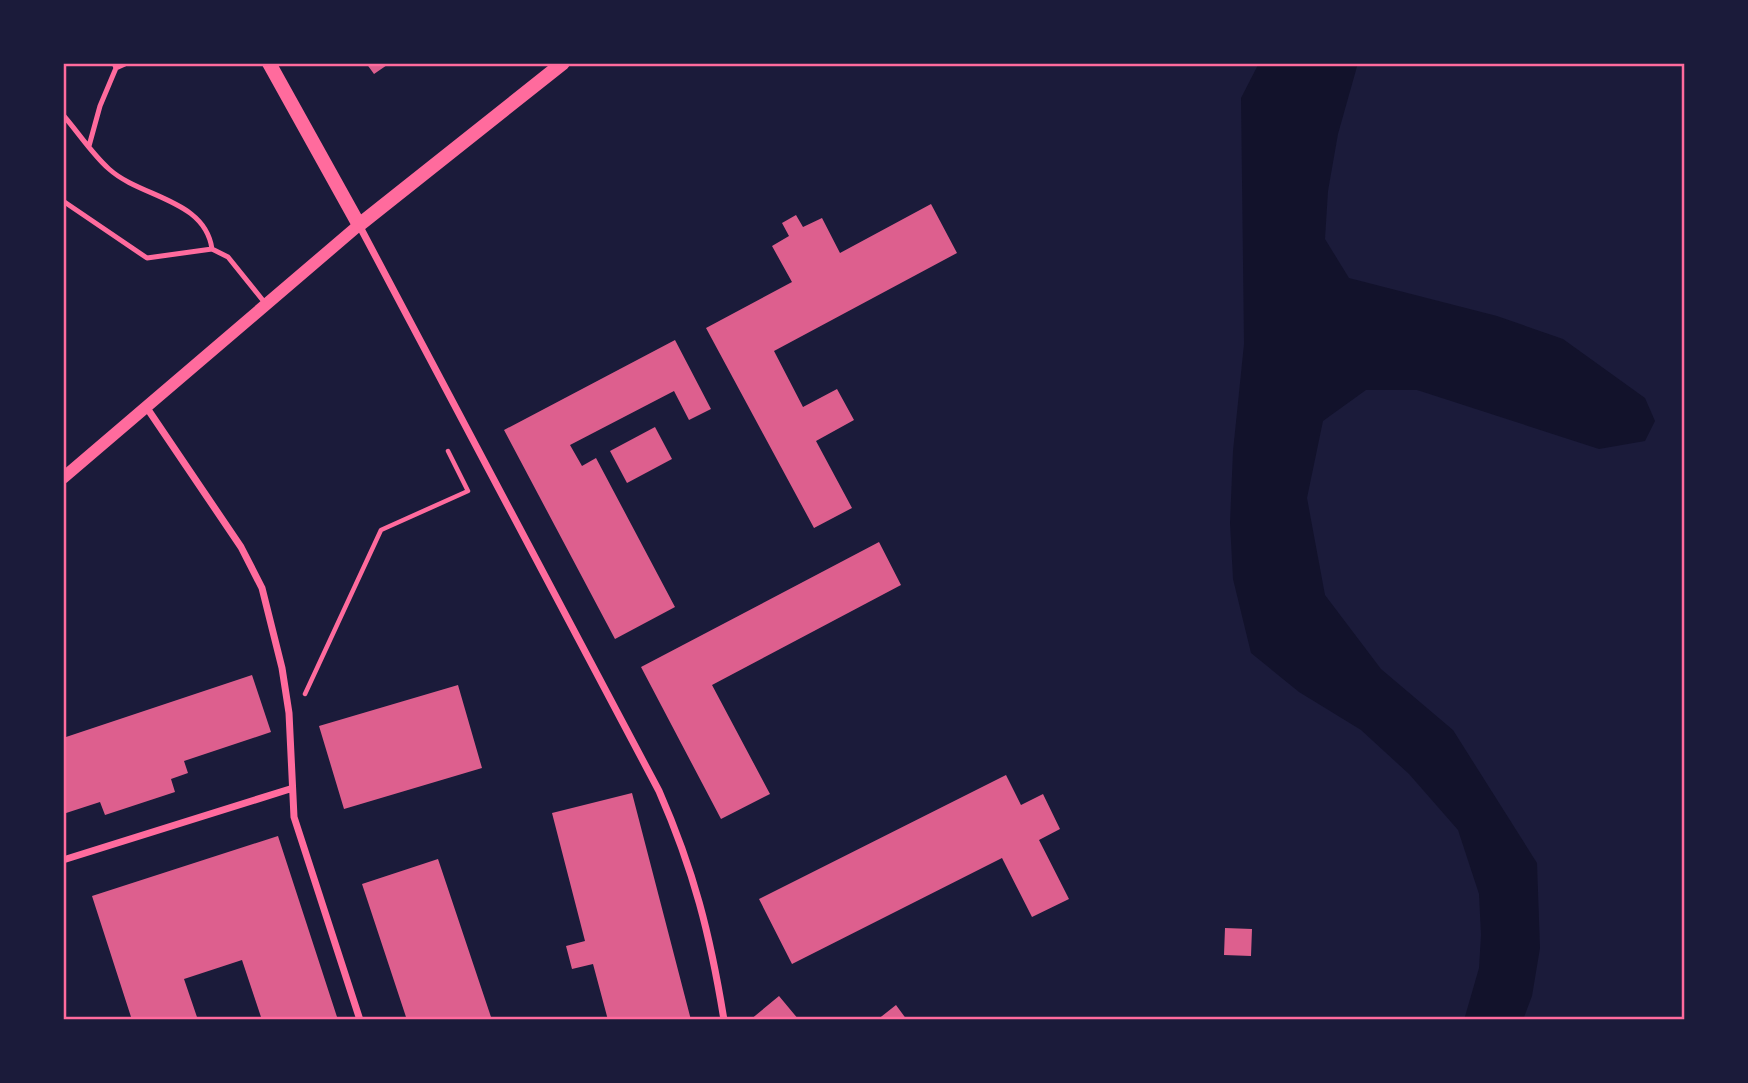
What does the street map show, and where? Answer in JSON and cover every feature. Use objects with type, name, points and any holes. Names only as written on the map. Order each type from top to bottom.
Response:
[{"type":"main road","points":[[269,63],[359,225],[563,63]]},
{"type":"street","points":[[63,478],[359,225],[659,791],[684,849],[704,911],[724,1020]]},
{"type":"street","points":[[147,408],[242,547],[262,588],[282,668],[289,713],[290,789],[294,817],[360,1020]]},
{"type":"street","points":[[63,860],[290,789]]},
{"type":"lane","points":[[89,146],[115,66],[127,63]]},
{"type":"lane","points":[[63,115],[110,170],[197,216],[210,234],[212,249]]},
{"type":"lane","points":[[63,201],[147,258],[212,249],[228,257],[267,305]]},
{"type":"path","points":[[304,695],[381,530],[468,491],[448,451]]},
{"type":"shaded area","points":[[1259,63],[1358,63],[1338,134],[1328,191],[1325,239],[1349,278],[1497,316],[1563,339],[1645,398],[1655,421],[1645,441],[1599,449],[1417,390],[1366,390],[1323,421],[1307,498],[1325,595],[1381,669],[1453,730],[1537,863],[1540,948],[1532,996],[1523,1020],[1464,1020],[1479,968],[1481,935],[1479,894],[1458,830],[1409,774],[1361,730],[1299,692],[1251,653],[1233,579],[1230,523],[1233,451],[1244,344],[1241,98]]},
{"type":"building","points":[[366,63],[390,63],[374,74]]},
{"type":"building","points":[[931,204],[957,253],[774,351],[803,407],[837,389],[854,420],[816,441],[852,508],[814,528],[706,328],[792,282],[772,246],[789,236],[782,223],[796,215],[803,227],[822,218],[840,253]]},
{"type":"building","points":[[675,340],[711,409],[689,420],[674,391],[570,445],[582,466],[596,458],[675,607],[615,639],[504,430]]},
{"type":"building","points":[[655,427],[672,459],[627,483],[610,451]]},
{"type":"building","points":[[879,542],[901,585],[712,685],[770,794],[721,819],[641,667]]},
{"type":"building","points":[[252,675],[271,732],[184,761],[188,773],[171,779],[175,792],[105,815],[100,802],[63,814],[63,738]]},
{"type":"building","points":[[458,685],[482,768],[344,809],[319,726]]},
{"type":"building","points":[[1006,775],[1021,805],[1043,794],[1060,829],[1039,840],[1069,899],[1032,917],[1002,858],[792,964],[759,899]]},
{"type":"building","points":[[632,793],[691,1020],[608,1020],[593,964],[572,969],[566,946],[585,941],[552,813]]},
{"type":"building","points":[[278,836],[338,1020],[262,1020],[242,960],[184,979],[198,1020],[132,1020],[92,896]]},
{"type":"building","points":[[438,859],[492,1020],[407,1020],[362,884]]},
{"type":"building","points":[[1225,928],[1252,929],[1251,956],[1224,955]]},
{"type":"building","points":[[779,996],[799,1020],[750,1020]]},
{"type":"building","points":[[896,1005],[907,1020],[877,1020]]}]
